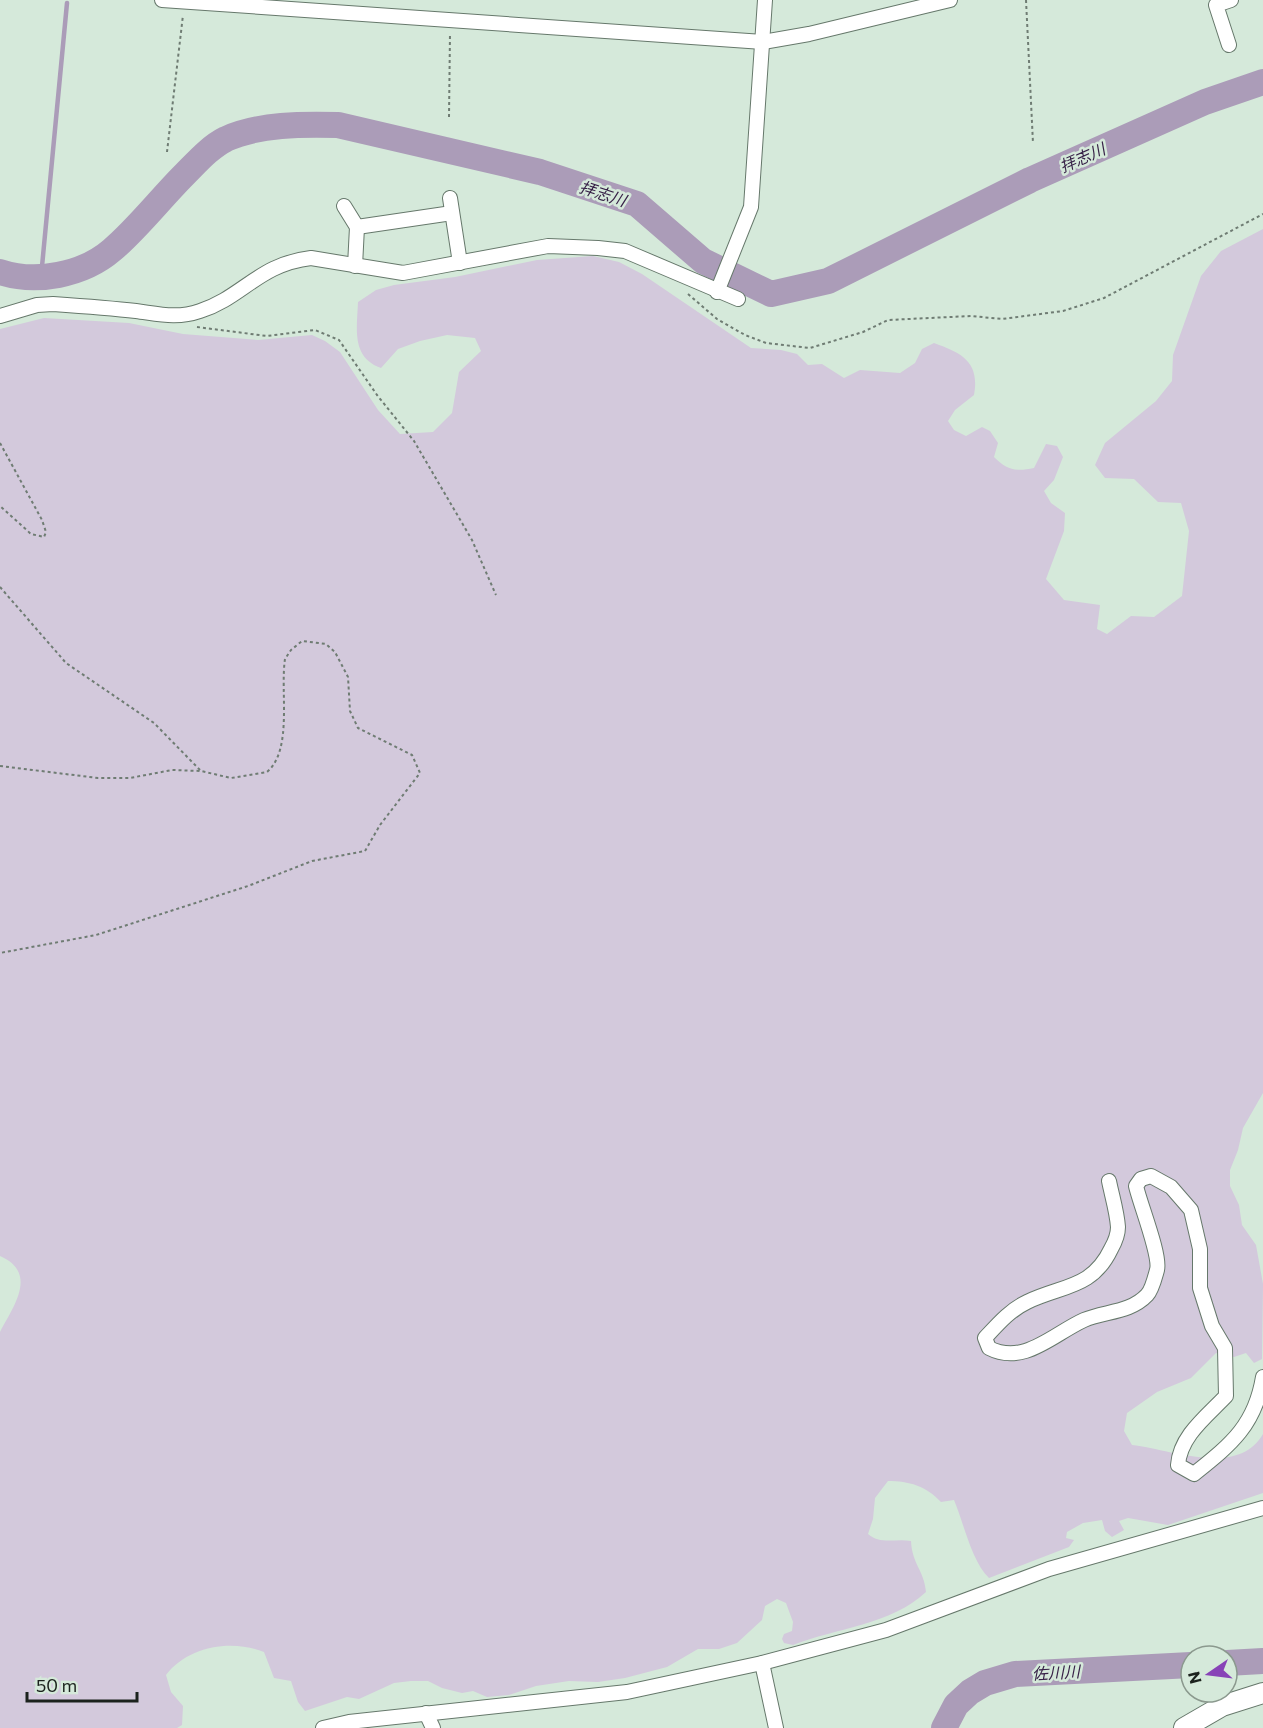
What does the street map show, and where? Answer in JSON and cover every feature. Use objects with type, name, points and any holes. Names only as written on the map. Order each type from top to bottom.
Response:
[{"type":"street","points":[[162,0],[764,42],[809,34],[950,0]]},
{"type":"street","points":[[718,290],[748,220],[753,197],[765,0]]},
{"type":"street","points":[[1211,38],[1227,39],[1216,5],[1231,0]]},
{"type":"street","points":[[450,198],[460,263]]},
{"type":"street","points":[[344,206],[357,227],[355,266]]},
{"type":"street","points":[[357,227],[453,213]]},
{"type":"street","points":[[0,316],[37,305],[53,304],[175,317],[219,303],[280,264],[310,258],[403,273],[548,246],[625,250],[738,299]]},
{"type":"street","points":[[1109,1181],[1118,1227],[1116,1239],[1108,1256],[1096,1272],[1078,1285],[1028,1301],[1008,1313],[985,1338],[989,1348],[1002,1354],[1015,1354],[1048,1343],[1084,1320],[1132,1307],[1148,1294],[1158,1266],[1136,1186],[1141,1179],[1151,1176],[1171,1187],[1191,1210],[1200,1249],[1200,1288],[1212,1326],[1225,1348],[1226,1396],[1184,1441],[1179,1451],[1178,1465],[1194,1474],[1240,1436],[1261,1390],[1263,1377]]},
{"type":"street","points":[[323,1728],[400,1722],[426,1713],[627,1692],[762,1663],[886,1630],[1049,1569],[1263,1508]]},
{"type":"street","points":[[762,1663],[776,1728]]},
{"type":"street","points":[[1184,1728],[1222,1706],[1263,1693]]},
{"type":"street","points":[[426,1713],[434,1728]]},
{"type":"path","points":[[1026,0],[1033,143]]},
{"type":"path","points":[[168,152],[184,1]]},
{"type":"path","points":[[449,117],[451,20]]},
{"type":"path","points":[[685,292],[717,319],[745,335],[766,343],[810,348],[863,332],[888,320],[971,316],[1002,319],[1064,311],[1104,298],[1263,214]]},
{"type":"path","points":[[175,317],[202,329],[267,336],[315,330],[339,340],[351,353],[377,395],[414,441],[472,540],[496,595]]},
{"type":"path","points":[[0,443],[42,520],[46,532],[44,537],[31,534],[0,506]]},
{"type":"path","points":[[0,587],[66,663],[154,723],[201,771]]},
{"type":"path","points":[[0,766],[98,778],[130,778],[172,770],[201,771],[231,778],[267,772],[278,758],[282,734],[285,659],[291,650],[302,641],[326,644],[335,652],[348,677],[350,711],[358,728],[412,755],[420,772],[380,825],[365,851],[312,861],[248,886],[96,935],[0,953]]},
{"type":"shaded area","points":[[1263,229],[1263,1093],[1243,1128],[1230,1170],[1230,1186],[1239,1205],[1242,1225],[1256,1245],[1263,1284],[1262,1359],[1254,1363],[1246,1353],[1234,1357],[1216,1353],[1191,1378],[1157,1392],[1127,1413],[1124,1431],[1132,1445],[1202,1458],[1237,1455],[1252,1447],[1263,1434],[1263,1493],[1168,1525],[1128,1518],[1119,1521],[1124,1530],[1112,1537],[1105,1531],[1102,1520],[1083,1523],[1067,1532],[1066,1538],[1074,1540],[1069,1547],[989,1578],[973,1553],[954,1500],[941,1502],[917,1486],[888,1481],[875,1498],[873,1519],[868,1534],[883,1540],[911,1541],[913,1556],[923,1578],[926,1592],[912,1603],[880,1619],[793,1645],[784,1643],[782,1639],[784,1634],[792,1631],[793,1622],[786,1603],[777,1599],[765,1606],[762,1620],[737,1643],[719,1649],[698,1649],[667,1667],[625,1678],[598,1682],[569,1681],[536,1686],[509,1695],[487,1697],[473,1691],[462,1693],[442,1688],[428,1681],[411,1681],[394,1683],[359,1699],[347,1697],[305,1711],[298,1702],[291,1681],[274,1678],[264,1652],[252,1648],[225,1646],[211,1648],[186,1657],[166,1675],[171,1692],[183,1706],[182,1725],[177,1728],[0,1728],[0,1332],[16,1301],[21,1281],[12,1263],[0,1256],[0,329],[44,318],[129,323],[183,334],[258,340],[312,335],[340,352],[378,410],[400,434],[433,432],[452,413],[459,372],[481,351],[475,338],[447,335],[398,349],[381,368],[371,363],[360,349],[357,332],[358,302],[376,290],[394,285],[455,277],[537,260],[593,256],[619,262],[642,274],[751,348],[781,350],[797,354],[808,365],[822,364],[844,378],[860,370],[900,373],[915,363],[922,349],[934,343],[961,355],[967,360],[974,374],[974,395],[955,410],[948,421],[954,430],[966,436],[982,427],[990,431],[998,443],[994,457],[1003,465],[1017,470],[1034,468],[1046,444],[1057,446],[1063,457],[1054,480],[1044,491],[1051,503],[1065,513],[1064,531],[1046,579],[1064,600],[1100,605],[1097,629],[1107,634],[1131,616],[1154,617],[1182,596],[1189,531],[1181,503],[1158,502],[1134,479],[1105,478],[1095,465],[1105,443],[1156,401],[1172,381],[1173,355],[1201,276],[1221,251]]},
{"type":"waterway","points":[[41,277],[67,3]]},
{"type":"waterway","name":"拝志川","points":[[0,272],[14,276],[44,277],[73,271],[100,259],[130,233],[204,155],[226,139],[252,130],[267,128],[338,125],[540,172],[637,204],[703,261],[771,294],[828,281],[1030,180],[1205,102],[1263,82]]},
{"type":"waterway","name":"佐川川","points":[[1239,1662],[1263,1661]]},
{"type":"waterway","name":"佐川川","points":[[944,1728],[956,1705],[970,1692],[985,1683],[1015,1674],[1179,1666]]}]
